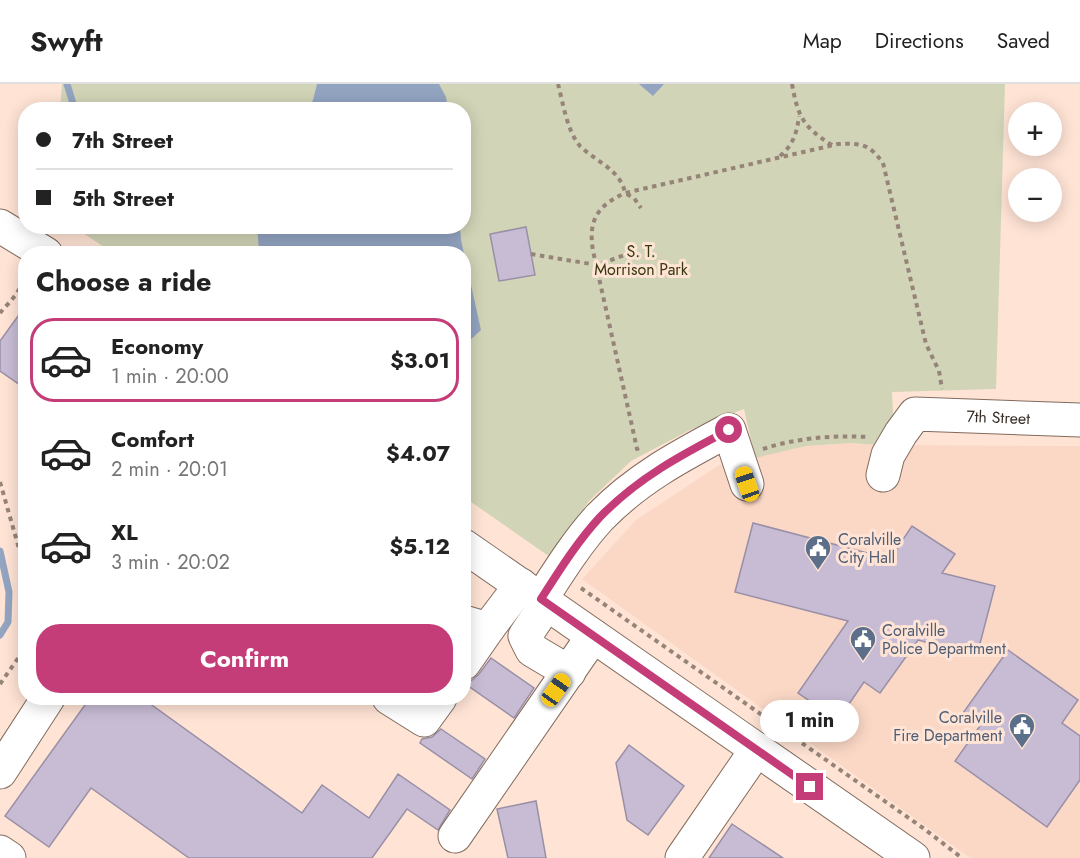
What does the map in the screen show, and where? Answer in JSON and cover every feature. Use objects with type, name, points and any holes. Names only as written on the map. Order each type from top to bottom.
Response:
[{"type":"street","points":[[0,226],[19,246]]},
{"type":"street","name":"7th Street","points":[[883,475],[888,455],[915,414],[1080,420]]},
{"type":"street","points":[[569,672],[532,650],[525,636],[536,596],[600,518],[634,487],[672,460],[729,430],[747,484]]},
{"type":"street","points":[[471,551],[913,858]]},
{"type":"street","points":[[471,641],[476,625],[536,596]]},
{"type":"street","points":[[455,836],[593,636]]},
{"type":"street","points":[[0,772],[43,705]]},
{"type":"street","points":[[400,705],[424,720],[435,705]]},
{"type":"street","points":[[682,858],[757,749]]},
{"type":"street","points":[[0,852],[9,858]]},
{"type":"path","points":[[558,84],[573,134],[580,145],[618,177],[625,193],[634,198],[641,208]]},
{"type":"path","points":[[777,158],[789,148],[795,139],[799,115],[792,84]]},
{"type":"path","points":[[799,115],[814,132],[833,145]]},
{"type":"path","points":[[647,443],[637,449],[591,237],[595,217],[614,198],[625,193],[833,145],[854,143],[866,146],[883,163],[926,344],[939,371],[942,392]]},
{"type":"path","points":[[531,254],[597,265],[625,255]]},
{"type":"path","points":[[0,313],[18,289]]},
{"type":"path","points":[[759,450],[805,440],[847,437],[876,438]]},
{"type":"path","points":[[0,482],[18,545]]},
{"type":"path","points":[[578,594],[581,588],[591,594],[923,828],[962,858]]},
{"type":"path","points":[[0,684],[18,658]]},
{"type":"shaded area","points":[[851,443],[1080,446],[1080,858],[970,858],[582,579],[636,520],[719,465],[806,446]]},
{"type":"green space","name":"S. T. Morrison Park","points":[[62,84],[1005,84],[996,389],[892,392],[893,415],[877,445],[851,443],[806,446],[755,458],[744,409],[690,430],[631,461],[589,501],[550,557],[471,502],[471,246],[102,246],[84,234],[471,234],[471,102],[61,102]]},
{"type":"water","points":[[317,84],[439,84],[447,102],[312,102]]},
{"type":"water","points":[[639,84],[664,84],[653,96]]},
{"type":"water","points":[[258,234],[461,234],[462,246],[259,246]]},
{"type":"water","points":[[471,285],[481,330],[471,339]]},
{"type":"building","points":[[526,227],[535,275],[499,281],[490,234]]},
{"type":"building","points":[[18,316],[18,383],[0,371],[0,341]]},
{"type":"building","points":[[753,523],[890,559],[912,526],[955,554],[942,573],[995,586],[977,655],[918,640],[880,693],[864,682],[838,720],[798,693],[848,621],[735,592]]},
{"type":"building","name":"Coralville Fire Department","points":[[1008,650],[1078,700],[1062,723],[1080,736],[1080,780],[1047,827],[955,761],[980,726],[963,713]]},
{"type":"building","points":[[491,658],[534,688],[514,718],[471,688],[471,680]]},
{"type":"building","points":[[85,705],[152,705],[302,813],[322,785],[369,818],[398,774],[450,810],[438,830],[407,809],[372,858],[189,858],[91,788],[49,847],[5,816]]},
{"type":"building","points":[[441,729],[485,759],[472,779],[420,743],[422,739],[432,737]]},
{"type":"building","points":[[629,745],[684,786],[648,835],[627,820],[616,763]]},
{"type":"building","points":[[536,801],[546,858],[508,858],[497,809]]},
{"type":"building","points":[[732,824],[783,858],[709,858]]},
{"type":"waterway","points":[[67,84],[73,102]]},
{"type":"waterway","points":[[0,551],[9,592],[8,622],[0,635]]},
{"type":"place","name":"Coralville City Hall","points":[[818,571]]},
{"type":"place","name":"Coralville Police Department","points":[[863,662]]},
{"type":"place","name":"Coralville Fire Department","points":[[1022,749]]},
{"type":"route","points":[[729,430],[672,460],[634,487],[600,518],[571,553],[541,599],[810,787]]}]
